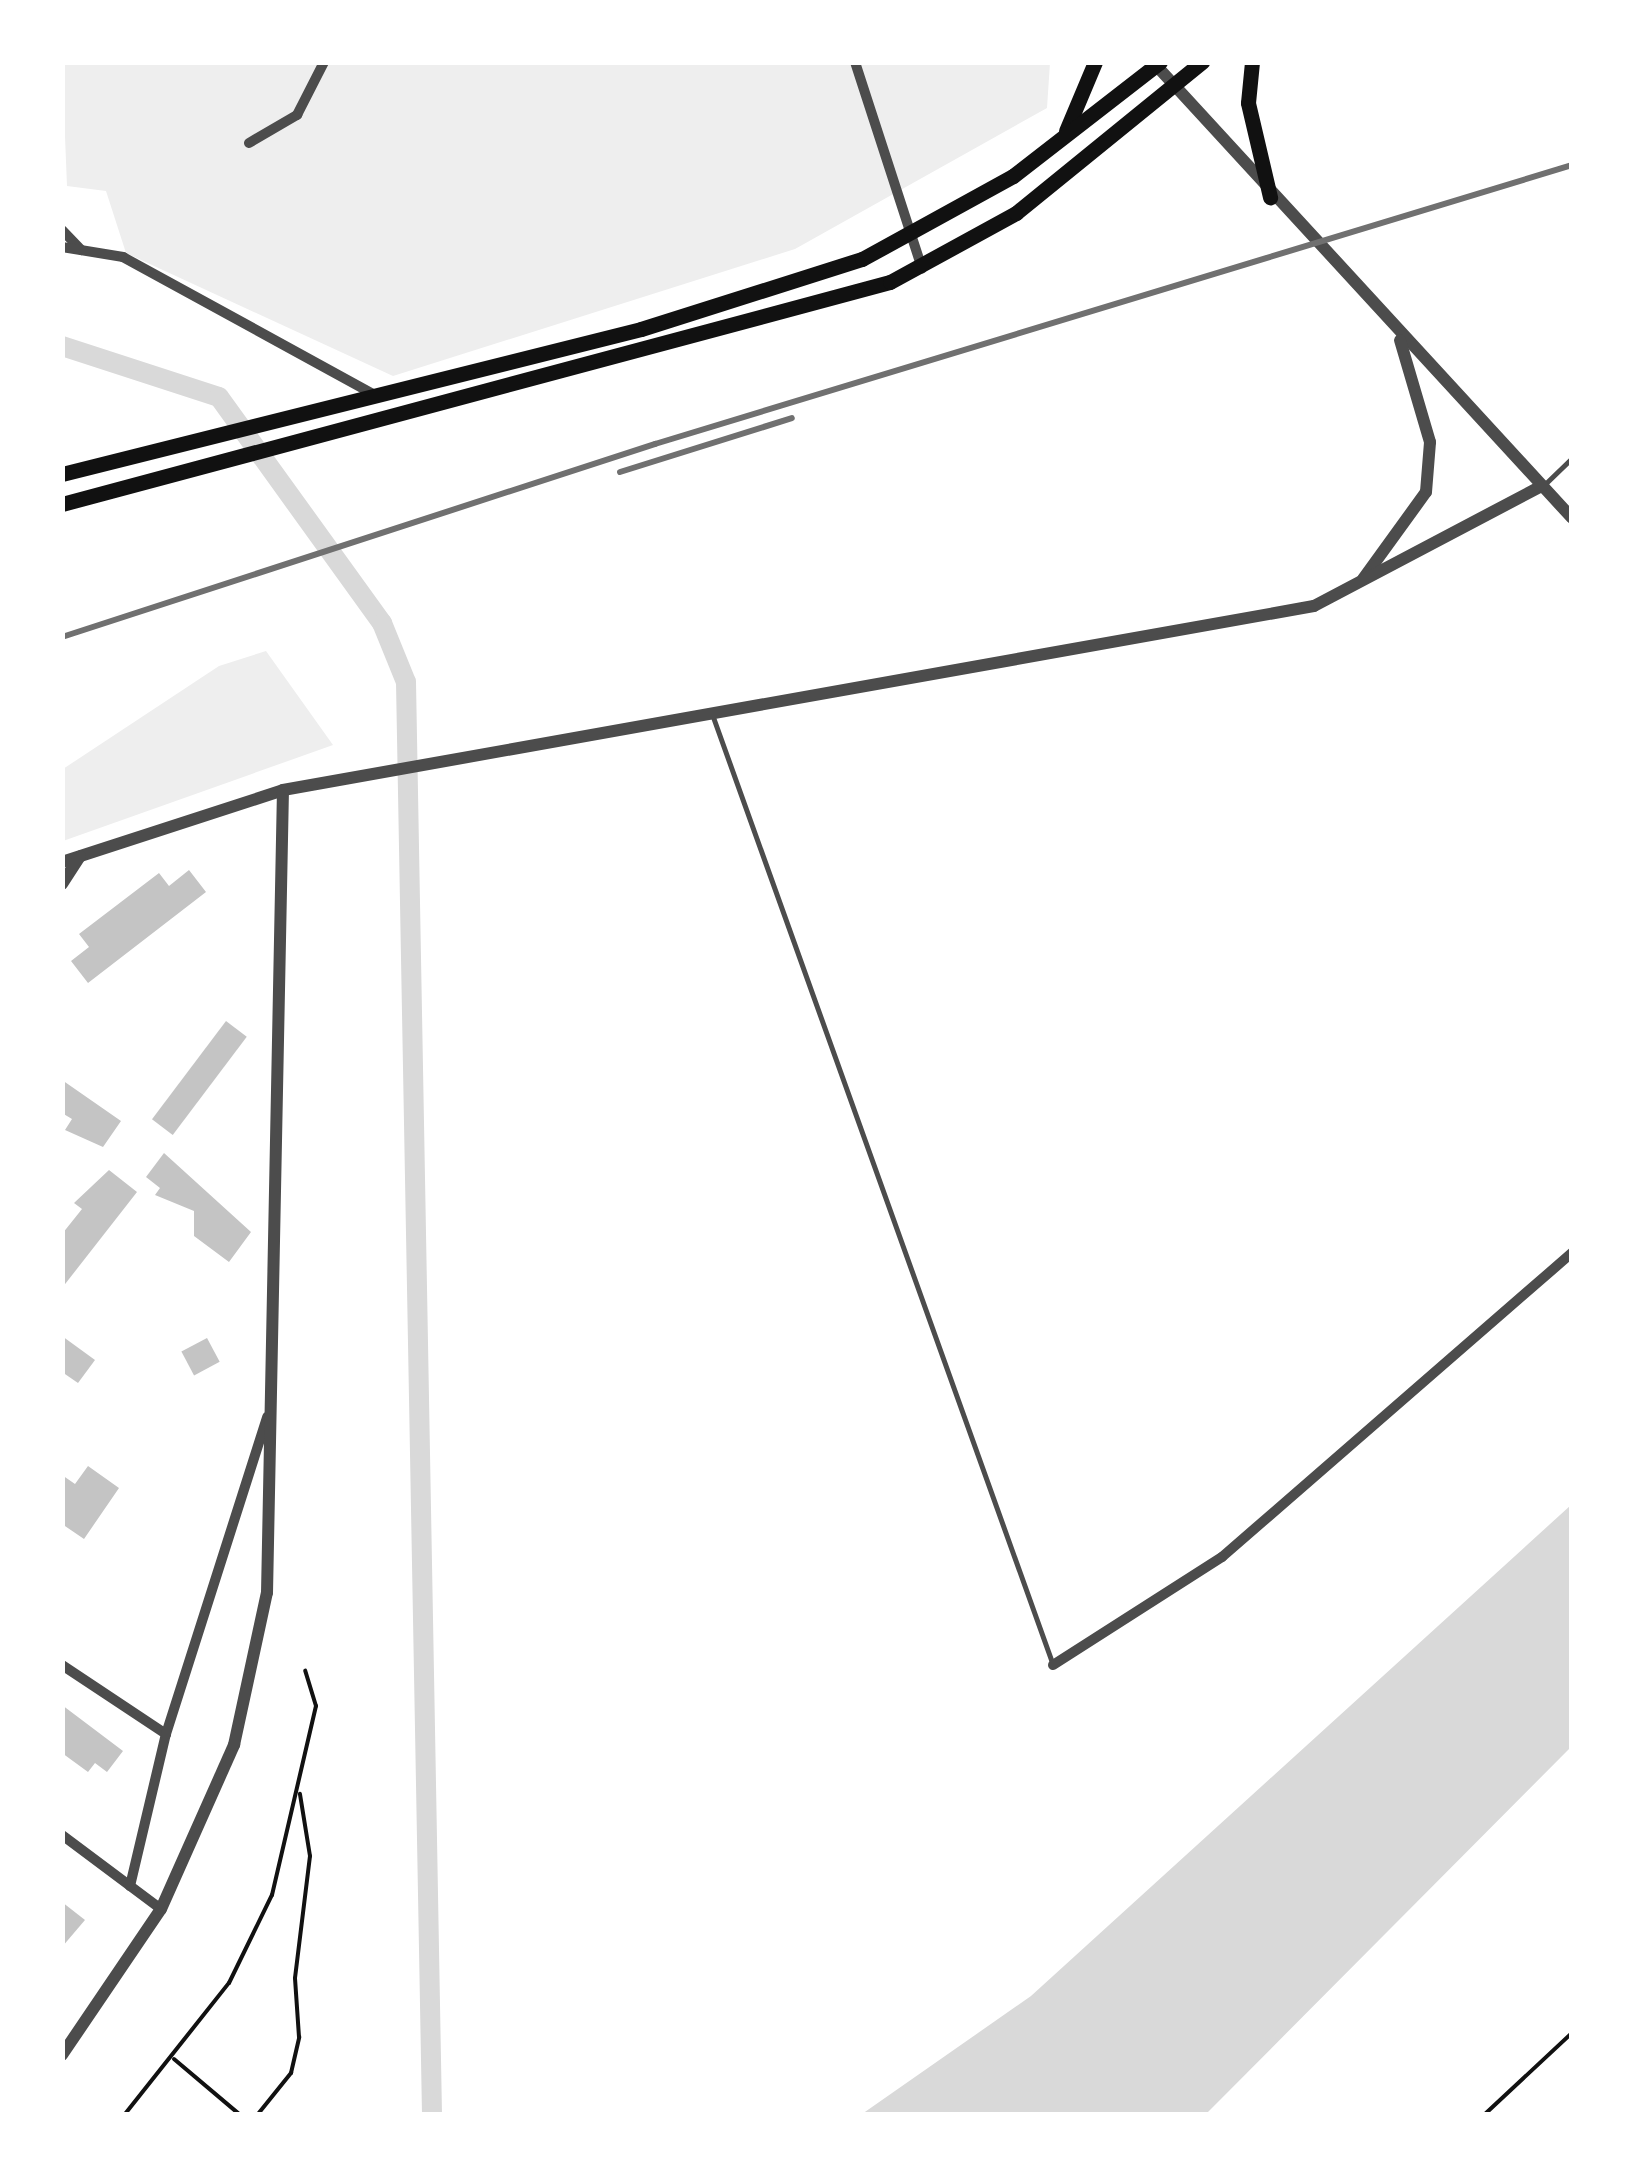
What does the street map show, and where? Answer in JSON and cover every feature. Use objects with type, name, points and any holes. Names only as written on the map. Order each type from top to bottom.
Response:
[{"type":"main road","points":[[1062,139],[1096,62]]},
{"type":"main road","points":[[62,504],[750,326],[922,269],[1016,213],[1175,88],[1202,62]]},
{"type":"main road","points":[[1252,62],[1248,103],[1270,197]]},
{"type":"main road","points":[[62,474],[378,397],[762,294],[908,239],[1062,139],[1156,64]]},
{"type":"street","points":[[249,142],[297,115],[324,62]]},
{"type":"street","points":[[855,62],[908,239],[922,269]]},
{"type":"street","points":[[1156,64],[1270,197],[1572,518]]},
{"type":"street","points":[[62,230],[82,250]]},
{"type":"street","points":[[62,248],[122,257],[207,297],[378,397]]},
{"type":"street","points":[[1358,584],[1426,492],[1430,442],[1398,333]]},
{"type":"street","points":[[62,862],[283,790],[1314,606],[1542,486]]},
{"type":"street","points":[[62,2055],[162,1909],[234,1744],[267,1592],[275,1388],[283,790]]},
{"type":"street","points":[[62,884],[81,856]]},
{"type":"street","points":[[1053,1665],[1222,1557],[1572,1253]]},
{"type":"street","points":[[130,1886],[166,1734],[275,1388]]},
{"type":"street","points":[[62,1666],[166,1734]]},
{"type":"street","points":[[62,1835],[162,1909]]},
{"type":"lane","points":[[1542,486],[1572,458]]},
{"type":"lane","points":[[712,714],[1053,1665]]},
{"type":"path","points":[[125,2114],[173,2058],[244,1958],[300,1794],[316,1706],[305,1672]]},
{"type":"path","points":[[258,2114],[291,2072],[299,2037],[296,1978],[310,1856],[300,1794]]},
{"type":"path","points":[[1485,2114],[1572,2032]]},
{"type":"path","points":[[173,2058],[239,2114]]},
{"type":"shaded area","points":[[62,63],[1050,63],[1047,108],[795,249],[393,376],[126,253],[106,191],[67,186]]},
{"type":"shaded area","points":[[266,651],[333,745],[63,841],[63,769],[219,666]]},
{"type":"shaded area","points":[[1571,1505],[1571,1747],[1206,2114],[862,2114],[1031,1996]]},
{"type":"building","points":[[189,870],[206,892],[88,983],[71,961],[89,947],[79,934],[159,873],[169,886]]},
{"type":"building","points":[[226,1021],[247,1037],[173,1135],[152,1119]]},
{"type":"building","points":[[62,1080],[121,1121],[103,1147],[65,1130],[72,1119],[62,1113]]},
{"type":"building","points":[[164,1153],[251,1232],[229,1262],[194,1236],[194,1211],[155,1195],[160,1188],[146,1177]]},
{"type":"building","points":[[109,1170],[137,1192],[62,1288],[62,1234],[82,1209],[74,1203]]},
{"type":"building","points":[[62,1336],[95,1360],[78,1383],[62,1372]]},
{"type":"building","points":[[207,1338],[220,1362],[194,1375],[181,1352]]},
{"type":"building","points":[[88,1466],[119,1488],[84,1539],[62,1524],[62,1475],[75,1484]]},
{"type":"building","points":[[62,1705],[123,1751],[107,1772],[95,1763],[88,1772],[62,1753]]},
{"type":"building","points":[[62,1902],[85,1920],[62,1947]]},
{"type":"waterway","points":[[62,346],[219,397],[382,623],[406,682],[432,2114]]},
{"type":"railway","points":[[62,637],[655,444],[1572,165]]},
{"type":"railway","points":[[620,472],[792,418]]}]
